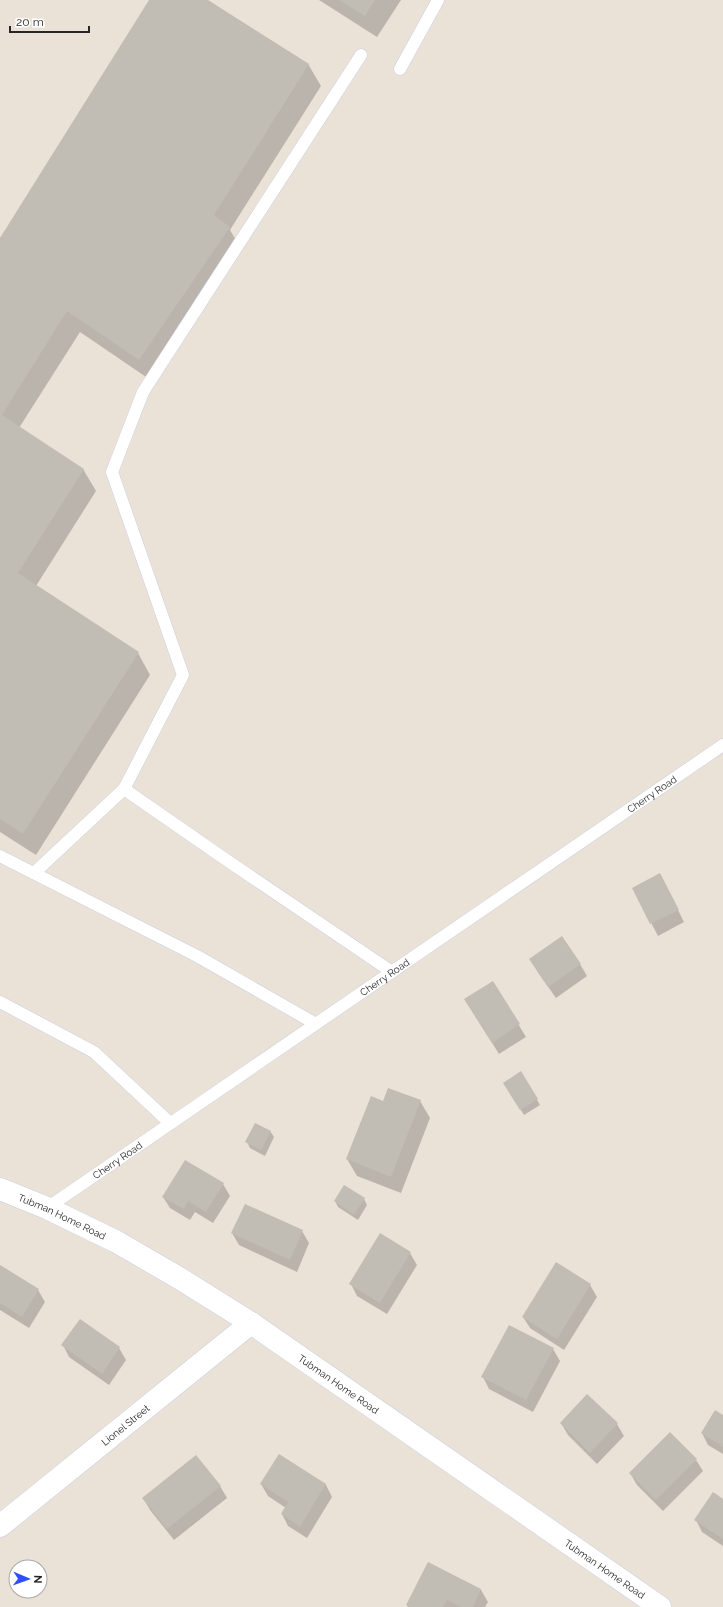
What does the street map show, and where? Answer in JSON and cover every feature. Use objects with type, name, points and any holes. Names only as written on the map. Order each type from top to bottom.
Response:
[{"type":"street","name":"Tubman Home Road","points":[[0,1189],[47,1208],[117,1242],[251,1323],[660,1607]]},
{"type":"street","name":"Lionel Street","points":[[0,1526],[251,1323]]},
{"type":"lane","points":[[400,69],[438,0]]},
{"type":"lane","points":[[34,873],[124,789],[183,675],[112,472],[143,392],[361,54]]},
{"type":"lane","name":"Cherry Road","points":[[47,1208],[723,745]]},
{"type":"lane","points":[[124,789],[392,972]]},
{"type":"lane","points":[[0,856],[197,956],[316,1024]]},
{"type":"lane","points":[[0,1002],[94,1052],[170,1124]]},
{"type":"building","points":[[149,0],[208,0],[309,64],[214,215],[230,227],[139,360],[67,311],[2,415],[84,469],[18,573],[139,652],[23,834],[0,819],[0,238]]},
{"type":"building","points":[[339,0],[375,0],[365,16]]},
{"type":"building","points":[[660,873],[679,910],[650,924],[632,888]]},
{"type":"building","points":[[562,936],[581,964],[548,987],[529,959]]},
{"type":"building","points":[[493,981],[520,1024],[492,1043],[464,999]]},
{"type":"building","points":[[521,1071],[538,1099],[520,1110],[503,1083]]},
{"type":"building","points":[[388,1088],[421,1100],[391,1177],[346,1159],[371,1096],[383,1101]]},
{"type":"building","points":[[255,1123],[271,1131],[261,1150],[245,1142]]},
{"type":"building","points":[[185,1160],[224,1183],[206,1212],[188,1201],[184,1209],[162,1197]]},
{"type":"building","points":[[344,1185],[365,1198],[354,1215],[334,1201]]},
{"type":"building","points":[[245,1204],[303,1230],[290,1260],[231,1233]]},
{"type":"building","points":[[380,1233],[411,1252],[380,1303],[349,1284]]},
{"type":"building","points":[[556,1262],[591,1284],[557,1339],[522,1317]]},
{"type":"building","points":[[0,1265],[39,1289],[22,1317],[0,1303]]},
{"type":"building","points":[[80,1319],[120,1347],[102,1374],[61,1345]]},
{"type":"building","points":[[509,1325],[554,1348],[526,1400],[481,1377]]},
{"type":"building","points":[[587,1394],[618,1423],[590,1453],[560,1423]]},
{"type":"building","points":[[715,1410],[723,1415],[723,1447],[701,1433]]},
{"type":"building","points":[[670,1432],[697,1459],[656,1500],[629,1473]]},
{"type":"building","points":[[279,1454],[326,1484],[300,1527],[281,1514],[288,1502],[260,1484]]},
{"type":"building","points":[[196,1455],[221,1486],[167,1529],[142,1498]]},
{"type":"building","points":[[713,1492],[723,1499],[723,1539],[694,1520]]},
{"type":"building","points":[[428,1562],[481,1589],[473,1607],[461,1607],[447,1600],[443,1607],[410,1607],[406,1605]]}]
